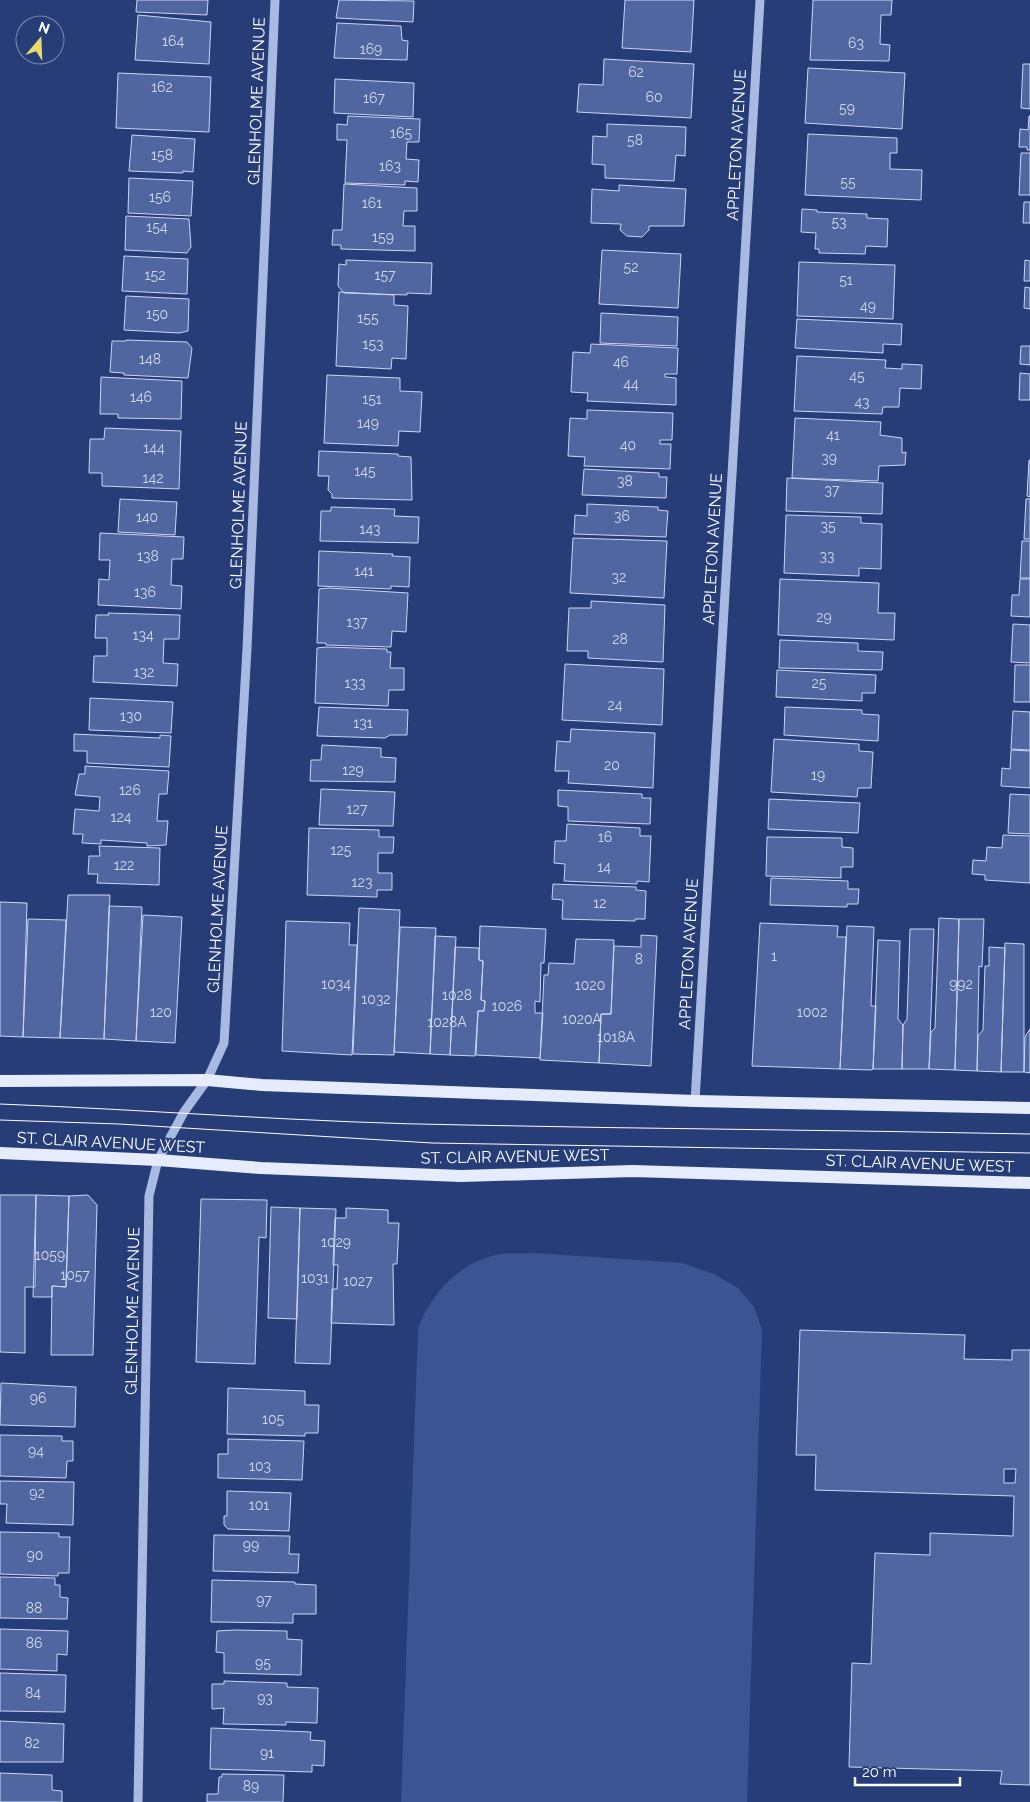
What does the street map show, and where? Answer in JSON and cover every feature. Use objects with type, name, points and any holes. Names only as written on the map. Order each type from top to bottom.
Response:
[{"type":"main road","points":[[0,1081],[207,1080],[262,1085],[695,1101],[1030,1108]]},
{"type":"main road","name":"ST. CLAIR AVENUE WEST","points":[[0,1153],[158,1160],[261,1168],[461,1176],[633,1171],[1030,1183]]},
{"type":"street","name":"GLENHOLME AVENUE","points":[[138,1802],[149,1196],[158,1160],[184,1112],[207,1080],[224,1043],[247,649],[275,0]]},
{"type":"street","name":"APPLETON AVENUE","points":[[695,1101],[760,0]]},
{"type":"shaded area","points":[[535,1253],[682,1263],[714,1274],[738,1288],[754,1307],[762,1330],[747,1802],[401,1802],[418,1328],[430,1303],[439,1292],[458,1273],[470,1265],[496,1255]]},
{"type":"building","points":[[137,0],[208,0],[207,15],[136,12]]},
{"type":"building","points":[[339,0],[414,1],[413,22],[336,18]]},
{"type":"building","points":[[625,0],[694,0],[691,52],[622,48]]},
{"type":"building","points":[[813,0],[892,0],[891,15],[881,15],[880,44],[890,45],[889,61],[810,60]]},
{"type":"building","points":[[138,15],[211,22],[209,64],[135,60]]},
{"type":"building","points":[[337,23],[401,26],[402,40],[408,41],[407,60],[334,58]]},
{"type":"building","points":[[604,59],[694,64],[691,118],[577,112],[579,84],[603,85]]},
{"type":"building","points":[[1023,64],[1030,64],[1030,109],[1021,108]]},
{"type":"building","points":[[808,68],[905,73],[902,129],[805,123]]},
{"type":"building","points":[[118,73],[211,77],[209,132],[116,128]]},
{"type":"building","points":[[335,79],[414,83],[413,117],[334,113]]},
{"type":"building","points":[[348,116],[420,119],[419,142],[407,142],[406,159],[419,160],[418,182],[405,181],[405,185],[345,183],[347,140],[337,140],[337,124],[347,125]]},
{"type":"building","points":[[1029,116],[1030,150],[1027,150],[1027,147],[1019,147],[1020,129],[1028,130]]},
{"type":"building","points":[[607,124],[686,127],[685,156],[676,155],[674,181],[605,178],[605,165],[592,164],[593,136],[607,137]]},
{"type":"building","points":[[808,134],[897,138],[897,153],[890,153],[890,169],[922,170],[921,200],[805,195]]},
{"type":"building","points":[[132,135],[195,139],[193,172],[129,171]]},
{"type":"building","points":[[1021,153],[1030,153],[1030,195],[1019,195]]},
{"type":"building","points":[[129,178],[193,181],[191,216],[128,213]]},
{"type":"building","points":[[344,184],[417,188],[417,211],[404,211],[403,226],[415,226],[415,251],[341,249],[341,245],[332,245],[333,230],[342,230]]},
{"type":"building","points":[[619,185],[686,189],[684,226],[649,226],[649,230],[642,237],[627,236],[620,230],[621,224],[591,223],[592,189],[619,191]]},
{"type":"building","points":[[1024,202],[1030,202],[1030,223],[1023,223]]},
{"type":"building","points":[[802,209],[817,210],[817,212],[867,214],[867,218],[888,219],[887,247],[866,246],[865,254],[819,253],[819,249],[815,249],[816,233],[801,232]]},
{"type":"building","points":[[126,216],[189,219],[191,247],[187,253],[125,250]]},
{"type":"building","points":[[602,250],[681,254],[678,308],[599,304]]},
{"type":"building","points":[[124,256],[188,259],[187,294],[122,291]]},
{"type":"building","points":[[346,260],[432,263],[431,294],[344,293],[338,286],[339,264],[346,265]]},
{"type":"building","points":[[1025,260],[1030,261],[1030,281],[1024,281]]},
{"type":"building","points":[[799,262],[895,265],[893,319],[797,316]]},
{"type":"building","points":[[1025,287],[1030,288],[1030,309],[1024,308]]},
{"type":"building","points":[[339,292],[394,295],[394,305],[408,306],[406,359],[392,358],[391,369],[336,366]]},
{"type":"building","points":[[126,296],[189,299],[188,331],[179,333],[124,330]]},
{"type":"building","points":[[601,313],[678,317],[677,346],[600,343]]},
{"type":"building","points":[[797,319],[902,324],[901,345],[883,344],[883,353],[795,348]]},
{"type":"building","points":[[112,341],[187,342],[192,348],[188,378],[124,375],[124,373],[110,372]]},
{"type":"building","points":[[591,344],[678,348],[677,374],[665,374],[665,377],[676,378],[676,405],[587,401],[588,393],[571,392],[573,352],[590,353]]},
{"type":"building","points":[[1021,346],[1030,346],[1030,365],[1020,364]]},
{"type":"building","points":[[797,356],[886,360],[885,368],[902,369],[902,364],[922,365],[921,389],[900,388],[899,407],[883,407],[882,414],[794,411]]},
{"type":"building","points":[[1020,373],[1030,374],[1030,400],[1019,400]]},
{"type":"building","points":[[327,375],[400,378],[400,391],[422,392],[420,432],[399,431],[398,446],[324,443]]},
{"type":"building","points":[[101,377],[182,381],[181,419],[118,418],[118,414],[100,414]]},
{"type":"building","points":[[587,410],[673,413],[672,440],[660,440],[660,444],[671,444],[670,469],[584,466],[585,457],[568,456],[570,418],[587,419]]},
{"type":"building","points":[[795,418],[881,422],[880,435],[902,438],[902,453],[906,452],[905,465],[879,466],[878,481],[792,478]]},
{"type":"building","points":[[105,428],[181,431],[179,489],[102,486],[102,473],[89,473],[90,439],[104,439]]},
{"type":"building","points":[[319,451],[398,454],[398,456],[411,457],[412,500],[332,498],[332,494],[328,490],[329,476],[318,476]]},
{"type":"building","points":[[1030,460],[1030,497],[1027,496]]},
{"type":"building","points":[[584,469],[659,473],[659,477],[667,477],[666,498],[582,495]]},
{"type":"building","points":[[787,478],[883,483],[882,514],[786,511]]},
{"type":"building","points":[[120,499],[177,502],[175,535],[118,532]]},
{"type":"building","points":[[1026,499],[1030,499],[1030,539],[1024,539]]},
{"type":"building","points":[[587,504],[658,507],[658,510],[668,511],[666,537],[574,534],[575,515],[587,516]]},
{"type":"building","points":[[331,507],[395,509],[394,516],[419,517],[418,543],[320,541],[321,511],[331,511]]},
{"type":"building","points":[[786,515],[861,517],[861,523],[882,524],[881,569],[859,568],[859,576],[784,573]]},
{"type":"building","points":[[100,533],[184,537],[183,559],[172,559],[171,585],[182,586],[181,609],[98,605],[99,579],[109,580],[110,560],[99,560]]},
{"type":"building","points":[[573,538],[667,541],[664,598],[570,593]]},
{"type":"building","points":[[1022,541],[1030,541],[1030,578],[1020,578]]},
{"type":"building","points":[[319,551],[393,554],[392,556],[410,557],[409,587],[391,586],[391,589],[318,586]]},
{"type":"building","points":[[780,579],[879,583],[878,613],[895,613],[894,640],[778,635]]},
{"type":"building","points":[[1020,579],[1030,579],[1030,617],[1011,616],[1012,595],[1019,595]]},
{"type":"building","points":[[319,589],[408,593],[406,632],[392,631],[391,647],[326,645],[326,643],[317,643]]},
{"type":"building","points":[[591,601],[665,605],[663,662],[588,658],[588,651],[567,651],[569,608],[591,608]]},
{"type":"building","points":[[108,613],[180,615],[179,639],[164,639],[163,663],[178,664],[177,686],[93,682],[94,656],[107,656],[107,638],[95,638],[96,615],[109,615]]},
{"type":"building","points":[[1013,624],[1030,625],[1030,663],[1011,662]]},
{"type":"building","points":[[780,640],[858,643],[858,651],[883,652],[882,670],[779,668]]},
{"type":"building","points":[[317,648],[387,649],[387,652],[391,652],[390,668],[404,668],[404,690],[389,690],[388,706],[315,703]]},
{"type":"building","points":[[565,664],[664,669],[662,725],[562,720]]},
{"type":"building","points":[[1015,665],[1030,665],[1030,702],[1014,702]]},
{"type":"building","points":[[777,670],[876,675],[875,693],[862,693],[862,701],[776,697]]},
{"type":"building","points":[[90,698],[173,702],[171,733],[89,730]]},
{"type":"building","points":[[319,707],[408,710],[407,735],[390,735],[385,738],[317,736]]},
{"type":"building","points":[[785,707],[862,710],[862,714],[879,715],[878,741],[784,735]]},
{"type":"building","points":[[1013,711],[1030,712],[1030,750],[1011,749]]},
{"type":"building","points":[[571,729],[655,733],[653,788],[568,783],[569,771],[555,771],[557,741],[570,742]]},
{"type":"building","points":[[74,734],[160,738],[160,735],[171,736],[169,767],[87,763],[87,751],[74,751]]},
{"type":"building","points":[[774,739],[859,744],[859,751],[873,752],[871,788],[858,788],[857,797],[771,792]]},
{"type":"building","points":[[322,745],[381,748],[381,757],[396,758],[395,782],[310,781],[311,760],[321,760]]},
{"type":"building","points":[[1011,750],[1030,751],[1030,788],[1001,786],[1002,768],[1010,769]]},
{"type":"building","points":[[85,766],[169,771],[167,794],[159,794],[157,821],[168,821],[166,845],[147,846],[147,843],[101,840],[101,844],[82,843],[83,834],[73,834],[75,809],[99,811],[100,797],[75,795],[79,774],[85,774]]},
{"type":"building","points":[[321,789],[395,792],[393,826],[319,825]]},
{"type":"building","points":[[558,790],[642,794],[642,798],[651,798],[650,824],[568,821],[568,807],[558,806]]},
{"type":"building","points":[[1010,794],[1030,795],[1030,834],[1008,833]]},
{"type":"building","points":[[769,799],[860,803],[858,833],[768,829]]},
{"type":"building","points":[[567,824],[640,828],[640,836],[651,836],[649,882],[637,881],[637,884],[564,881],[565,864],[554,863],[555,841],[566,841]]},
{"type":"building","points":[[309,828],[379,830],[379,837],[394,837],[393,853],[378,853],[378,873],[392,873],[392,890],[377,890],[377,897],[307,895]]},
{"type":"building","points":[[1003,835],[1030,836],[1030,883],[985,880],[985,875],[972,874],[973,860],[986,861],[987,847],[1002,848]]},
{"type":"building","points":[[767,837],[842,838],[842,847],[853,848],[853,867],[841,867],[841,878],[766,876]]},
{"type":"building","points":[[99,846],[160,848],[159,885],[97,883],[98,874],[88,874],[89,856],[100,856]]},
{"type":"building","points":[[771,878],[848,881],[848,889],[859,889],[858,904],[847,904],[847,907],[770,905]]},
{"type":"building","points":[[553,884],[636,887],[636,890],[646,891],[645,919],[635,919],[635,921],[562,919],[563,900],[552,899]]},
{"type":"building","points":[[68,895],[110,895],[104,1039],[60,1038]]},
{"type":"building","points":[[0,902],[27,903],[23,1037],[0,1036]]},
{"type":"building","points":[[109,906],[142,907],[136,1041],[104,1039]]},
{"type":"building","points":[[359,908],[400,910],[394,1055],[353,1054]]},
{"type":"building","points":[[143,915],[182,917],[175,1043],[136,1041]]},
{"type":"building","points":[[939,918],[959,919],[955,1070],[929,1069],[931,1032],[935,1028]]},
{"type":"building","points":[[28,919],[66,920],[60,1038],[23,1037]]},
{"type":"building","points":[[959,919],[984,919],[982,967],[979,966],[977,1071],[955,1070]]},
{"type":"building","points":[[286,921],[350,923],[349,945],[357,945],[352,1055],[282,1051]]},
{"type":"building","points":[[760,923],[838,926],[837,937],[846,937],[840,1069],[752,1066]]},
{"type":"building","points":[[480,926],[546,929],[544,963],[541,963],[540,1002],[535,1001],[535,1013],[543,1013],[540,1058],[476,1055],[478,1011],[484,1011],[485,1001],[481,1000],[483,961],[479,960]]},
{"type":"building","points":[[847,926],[874,927],[871,1006],[876,1006],[873,1069],[871,1070],[840,1069]]},
{"type":"building","points":[[400,927],[436,928],[430,1054],[394,1052]]},
{"type":"building","points":[[910,929],[934,929],[929,1069],[902,1069],[903,1025],[907,1019]]},
{"type":"building","points":[[641,935],[657,936],[651,1066],[599,1063],[601,1014],[611,1014],[614,946],[641,947]]},
{"type":"building","points":[[435,936],[456,937],[450,1055],[430,1054]]},
{"type":"building","points":[[576,939],[614,940],[611,1014],[601,1014],[599,1063],[540,1060],[544,975],[548,975],[549,963],[574,964]]},
{"type":"building","points":[[878,940],[900,941],[898,1019],[903,1025],[902,1069],[873,1069]]},
{"type":"building","points":[[1005,943],[1024,944],[1024,1072],[1001,1072]]},
{"type":"building","points":[[455,947],[479,948],[479,960],[483,961],[481,1000],[485,1001],[484,1011],[478,1011],[475,1056],[450,1055]]},
{"type":"building","points":[[989,947],[1005,948],[1001,1072],[977,1071],[978,1036],[983,1030],[985,966],[989,966]]},
{"type":"building","points":[[1030,1029],[1030,1073],[1024,1072],[1025,1037]]},
{"type":"building","points":[[0,1195],[36,1195],[35,1287],[25,1287],[25,1353],[0,1352]]},
{"type":"building","points":[[36,1195],[69,1196],[66,1287],[52,1286],[52,1297],[33,1297]]},
{"type":"building","points":[[88,1195],[97,1205],[93,1355],[51,1355],[52,1286],[66,1287],[69,1196]]},
{"type":"building","points":[[201,1199],[267,1200],[266,1238],[259,1237],[255,1364],[196,1362]]},
{"type":"building","points":[[271,1207],[300,1208],[297,1319],[268,1318]]},
{"type":"building","points":[[300,1208],[336,1209],[330,1364],[295,1363]]},
{"type":"building","points":[[346,1208],[388,1210],[388,1223],[399,1223],[397,1264],[393,1264],[394,1325],[331,1323],[332,1289],[337,1289],[338,1265],[333,1265],[335,1218],[346,1218]]},
{"type":"building","points":[[800,1330],[965,1335],[964,1359],[1012,1360],[1012,1350],[1030,1350],[1030,1785],[1000,1784],[1002,1771],[849,1767],[852,1663],[871,1664],[875,1553],[930,1555],[930,1533],[1013,1536],[1014,1496],[815,1490],[816,1455],[796,1455]],"holes":[[[1004,1469],[1016,1469],[1015,1483],[1004,1483]]]},
{"type":"building","points":[[1,1383],[76,1387],[75,1427],[0,1425]]},
{"type":"building","points":[[228,1388],[305,1391],[305,1405],[319,1405],[318,1433],[305,1433],[305,1436],[227,1434]]},
{"type":"building","points":[[0,1435],[62,1436],[62,1441],[73,1441],[73,1461],[67,1461],[66,1478],[0,1476]]},
{"type":"building","points":[[228,1439],[304,1441],[302,1480],[218,1478],[218,1454],[228,1454]]},
{"type":"building","points":[[0,1481],[74,1482],[73,1525],[6,1523],[7,1504],[0,1504]]},
{"type":"building","points":[[227,1491],[291,1493],[289,1531],[228,1529],[224,1525],[224,1516],[227,1516]]},
{"type":"building","points":[[0,1532],[59,1533],[59,1537],[70,1537],[69,1573],[58,1573],[58,1576],[0,1574]]},
{"type":"building","points":[[214,1535],[290,1536],[289,1554],[299,1554],[298,1573],[213,1571]]},
{"type":"building","points":[[0,1577],[55,1578],[55,1585],[60,1585],[60,1597],[68,1598],[67,1619],[0,1618]]},
{"type":"building","points":[[212,1580],[295,1582],[295,1584],[316,1585],[316,1614],[293,1614],[293,1623],[211,1622]]},
{"type":"building","points":[[0,1629],[68,1631],[67,1655],[57,1654],[57,1671],[0,1669]]},
{"type":"building","points":[[217,1631],[287,1631],[287,1639],[302,1640],[301,1675],[224,1673],[224,1653],[216,1652]]},
{"type":"building","points":[[0,1673],[66,1675],[65,1712],[0,1711]]},
{"type":"building","points":[[224,1681],[287,1683],[287,1687],[318,1688],[317,1723],[286,1722],[286,1725],[223,1724],[224,1708],[212,1709],[212,1684],[224,1684]]},
{"type":"building","points":[[0,1721],[64,1724],[63,1762],[0,1762]]},
{"type":"building","points":[[211,1728],[311,1732],[310,1740],[325,1741],[324,1766],[312,1765],[312,1772],[210,1769]]},
{"type":"building","points":[[0,1773],[52,1775],[52,1790],[62,1791],[62,1802],[0,1802]]},
{"type":"building","points":[[222,1774],[284,1775],[283,1802],[207,1802],[207,1794],[218,1794],[219,1777],[222,1777]]},
{"type":"tram line","points":[[0,1104],[408,1124],[1030,1134]]},
{"type":"tram line","points":[[0,1120],[119,1124],[432,1143],[1030,1153]]}]
